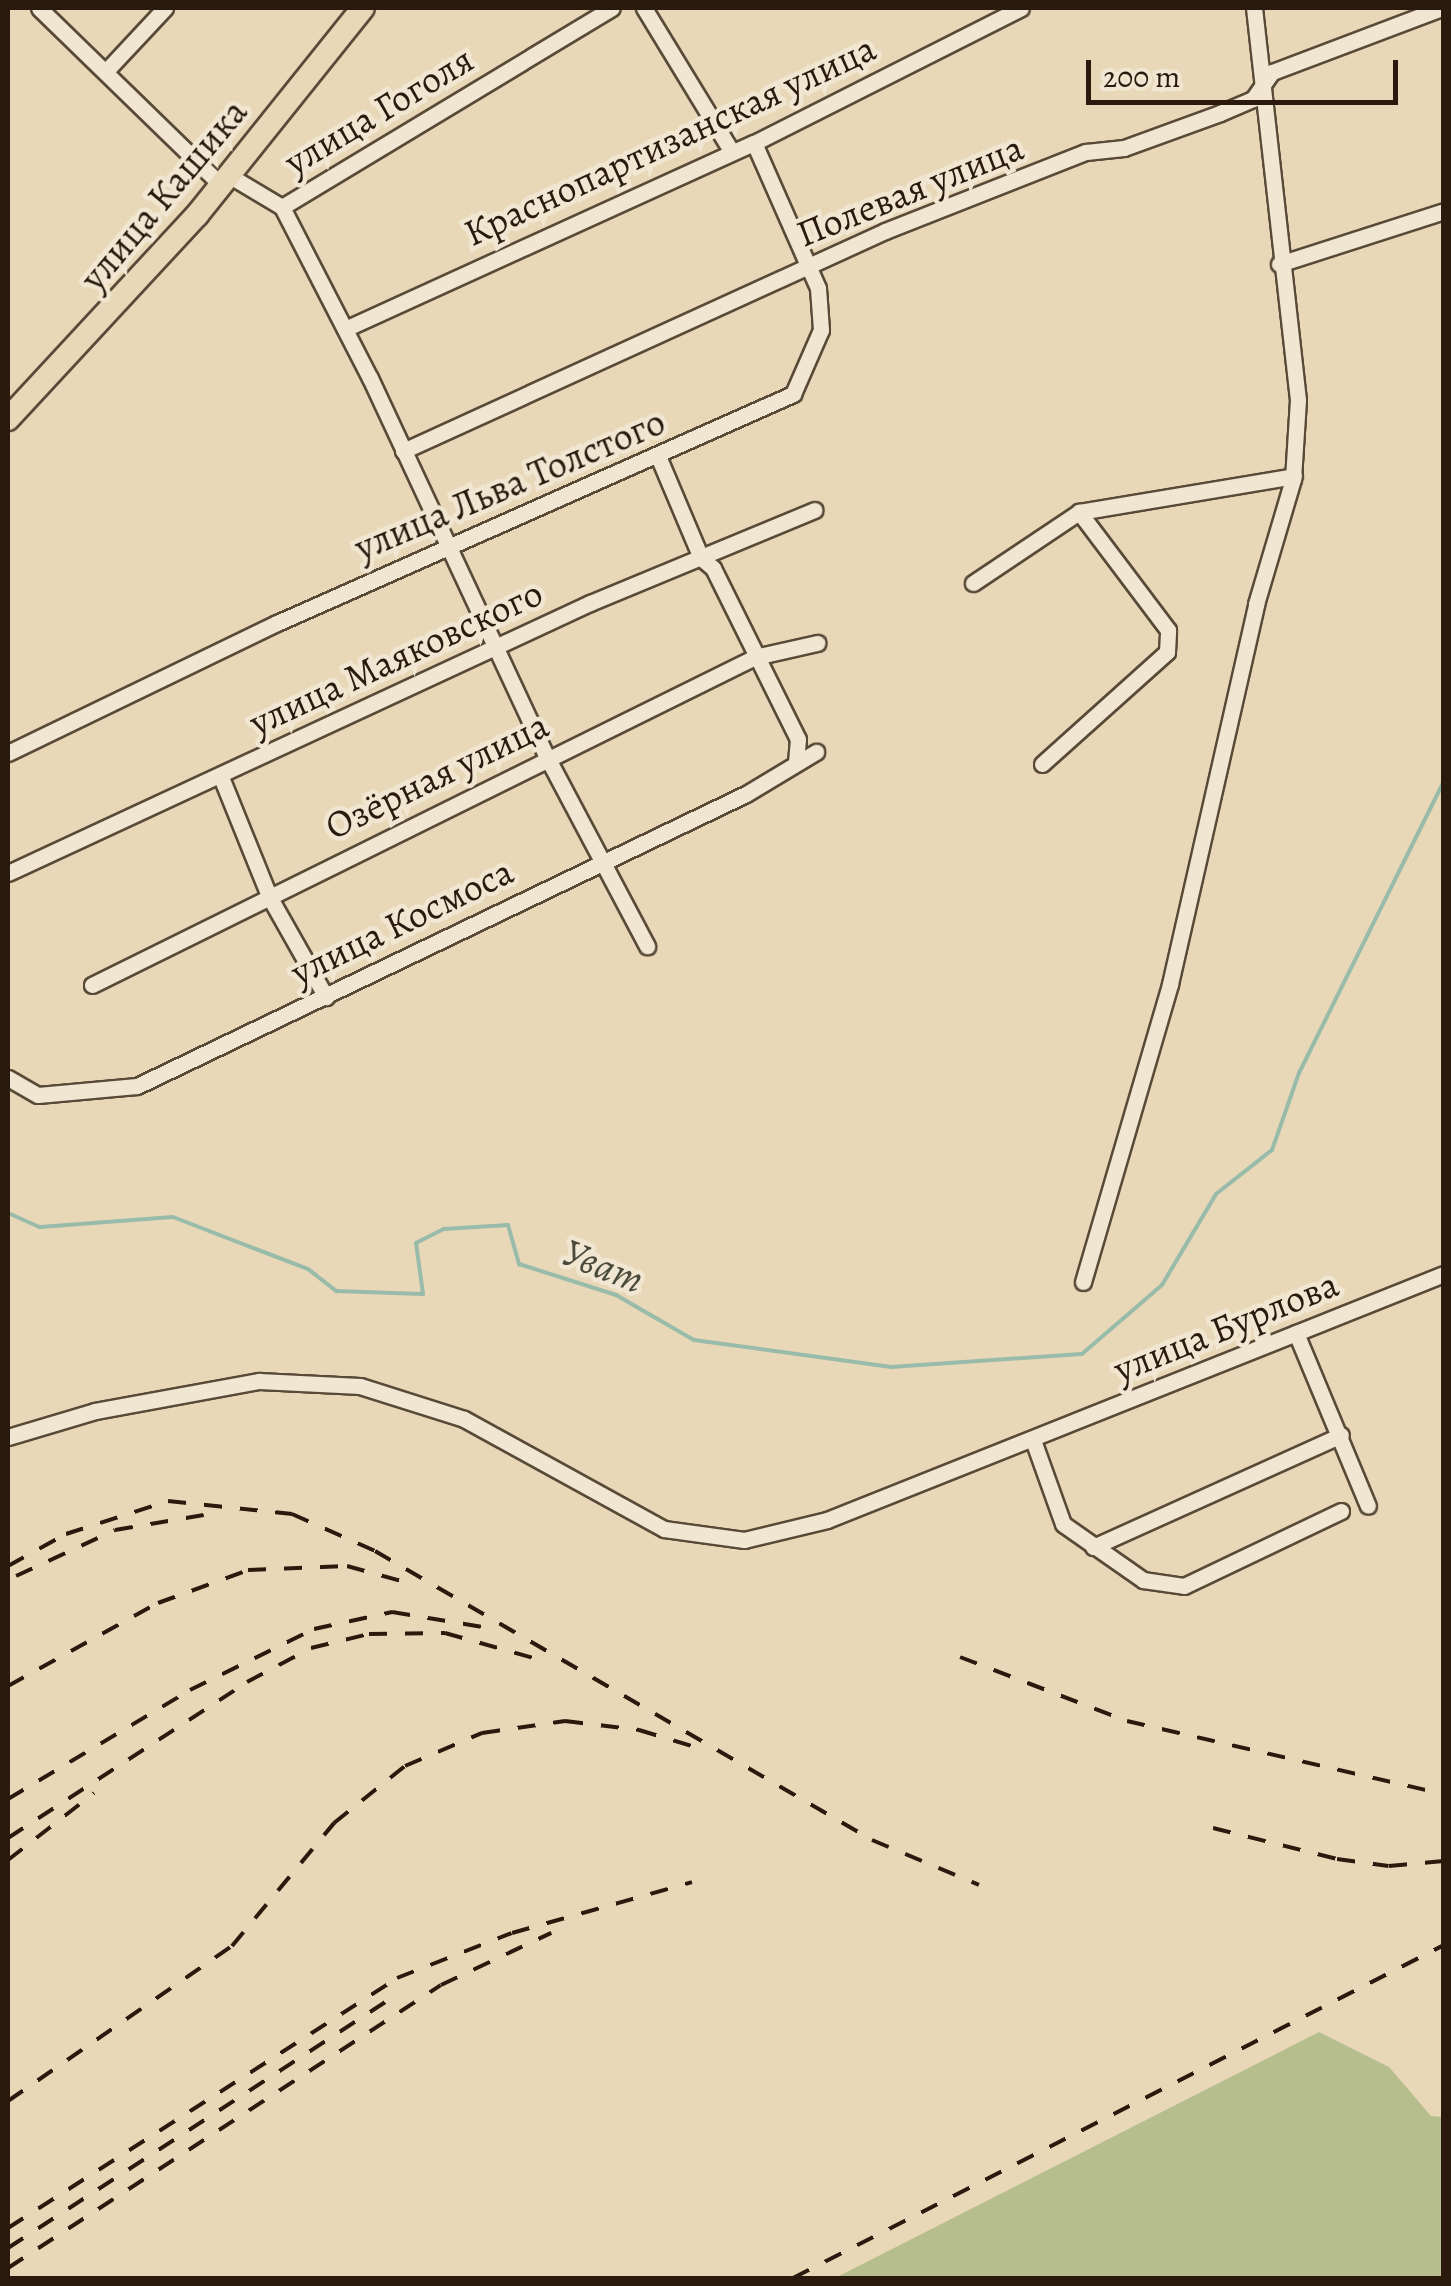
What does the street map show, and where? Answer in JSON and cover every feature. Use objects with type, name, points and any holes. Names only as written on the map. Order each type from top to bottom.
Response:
[{"type":"highway","name":"улица Кашика","points":[[8,418],[118,306],[363,8]]},
{"type":"street","points":[[38,8],[225,180],[282,206],[345,329],[548,759],[647,946]]},
{"type":"street","points":[[107,70],[165,8]]},
{"type":"street","name":"улица Гоголя","points":[[282,206],[612,8]]},
{"type":"street","points":[[644,8],[730,149]]},
{"type":"street","name":"Краснопартизанская улица","points":[[345,329],[730,149],[754,143],[1020,8]]},
{"type":"street","points":[[1083,1282],[1170,984],[1256,604],[1278,545],[1294,476],[1298,400],[1279,264],[1254,8]]},
{"type":"street","name":"Полевая улица","points":[[403,451],[812,266],[1086,152],[1124,148],[1220,114],[1253,99],[1272,72],[1441,8]]},
{"type":"street","name":"улица Льва Толстого","points":[[8,753],[277,623],[793,394],[822,330],[812,266],[754,143]]},
{"type":"street","points":[[1279,264],[1444,211]]},
{"type":"street","points":[[658,456],[701,558],[712,568],[798,739],[796,761]]},
{"type":"street","points":[[973,583],[1079,512],[1294,476]]},
{"type":"street","name":"улица Маяковского","points":[[8,873],[496,650],[590,602],[816,510]]},
{"type":"street","points":[[1042,764],[1167,652],[1168,630],[1079,512]]},
{"type":"street","name":"Озёрная улица","points":[[92,985],[755,657],[818,643]]},
{"type":"street","name":"улица Космоса","points":[[8,1078],[38,1095],[137,1086],[601,860],[746,794],[816,752]]},
{"type":"street","points":[[220,776],[270,898],[326,997]]},
{"type":"street","name":"улица Бурлова","points":[[8,1437],[95,1411],[260,1381],[360,1386],[464,1420],[664,1529],[744,1540],[827,1520],[1444,1274]]},
{"type":"street","points":[[1296,1334],[1368,1506]]},
{"type":"street","points":[[1093,1547],[1340,1435]]},
{"type":"street","points":[[1034,1440],[1062,1524],[1144,1580],[1184,1586],[1341,1511]]},
{"type":"green space","points":[[1319,2032],[1389,2067],[1431,2116],[1443,2117],[1443,2278],[835,2278]]},
{"type":"waterway","name":"Уват","points":[[8,1213],[40,1227],[173,1217],[308,1269],[336,1291],[423,1294],[416,1243],[444,1229],[508,1225],[519,1264],[616,1295],[694,1340],[891,1367],[1082,1354],[1162,1285],[1216,1194],[1272,1150],[1299,1073],[1444,781]]},
{"type":"railway","points":[[8,1566],[66,1534],[168,1501],[292,1514],[375,1551],[872,1840],[979,1885]]},
{"type":"railway","points":[[16,1576],[115,1530],[204,1515]]},
{"type":"railway","points":[[8,1686],[158,1603],[248,1570],[347,1566],[412,1584]]},
{"type":"railway","points":[[8,1799],[190,1690],[314,1629],[392,1612],[489,1628]]},
{"type":"railway","points":[[8,1838],[247,1682],[311,1648],[369,1634],[445,1633],[537,1659]]},
{"type":"railway","points":[[960,1657],[1127,1721],[1444,1794]]},
{"type":"railway","points":[[8,2101],[232,1946],[334,1823],[405,1766],[482,1733],[565,1721],[639,1730],[695,1747]]},
{"type":"railway","points":[[8,1860],[94,1793]]},
{"type":"railway","points":[[1213,1828],[1337,1859],[1389,1866],[1444,1861]]},
{"type":"railway","points":[[8,2228],[397,1978],[512,1933],[692,1882]]},
{"type":"railway","points":[[8,2268],[441,1985],[551,1933]]},
{"type":"railway","points":[[793,2278],[1444,1945]]},
{"type":"railway","points":[[8,2248],[394,1996]]}]
